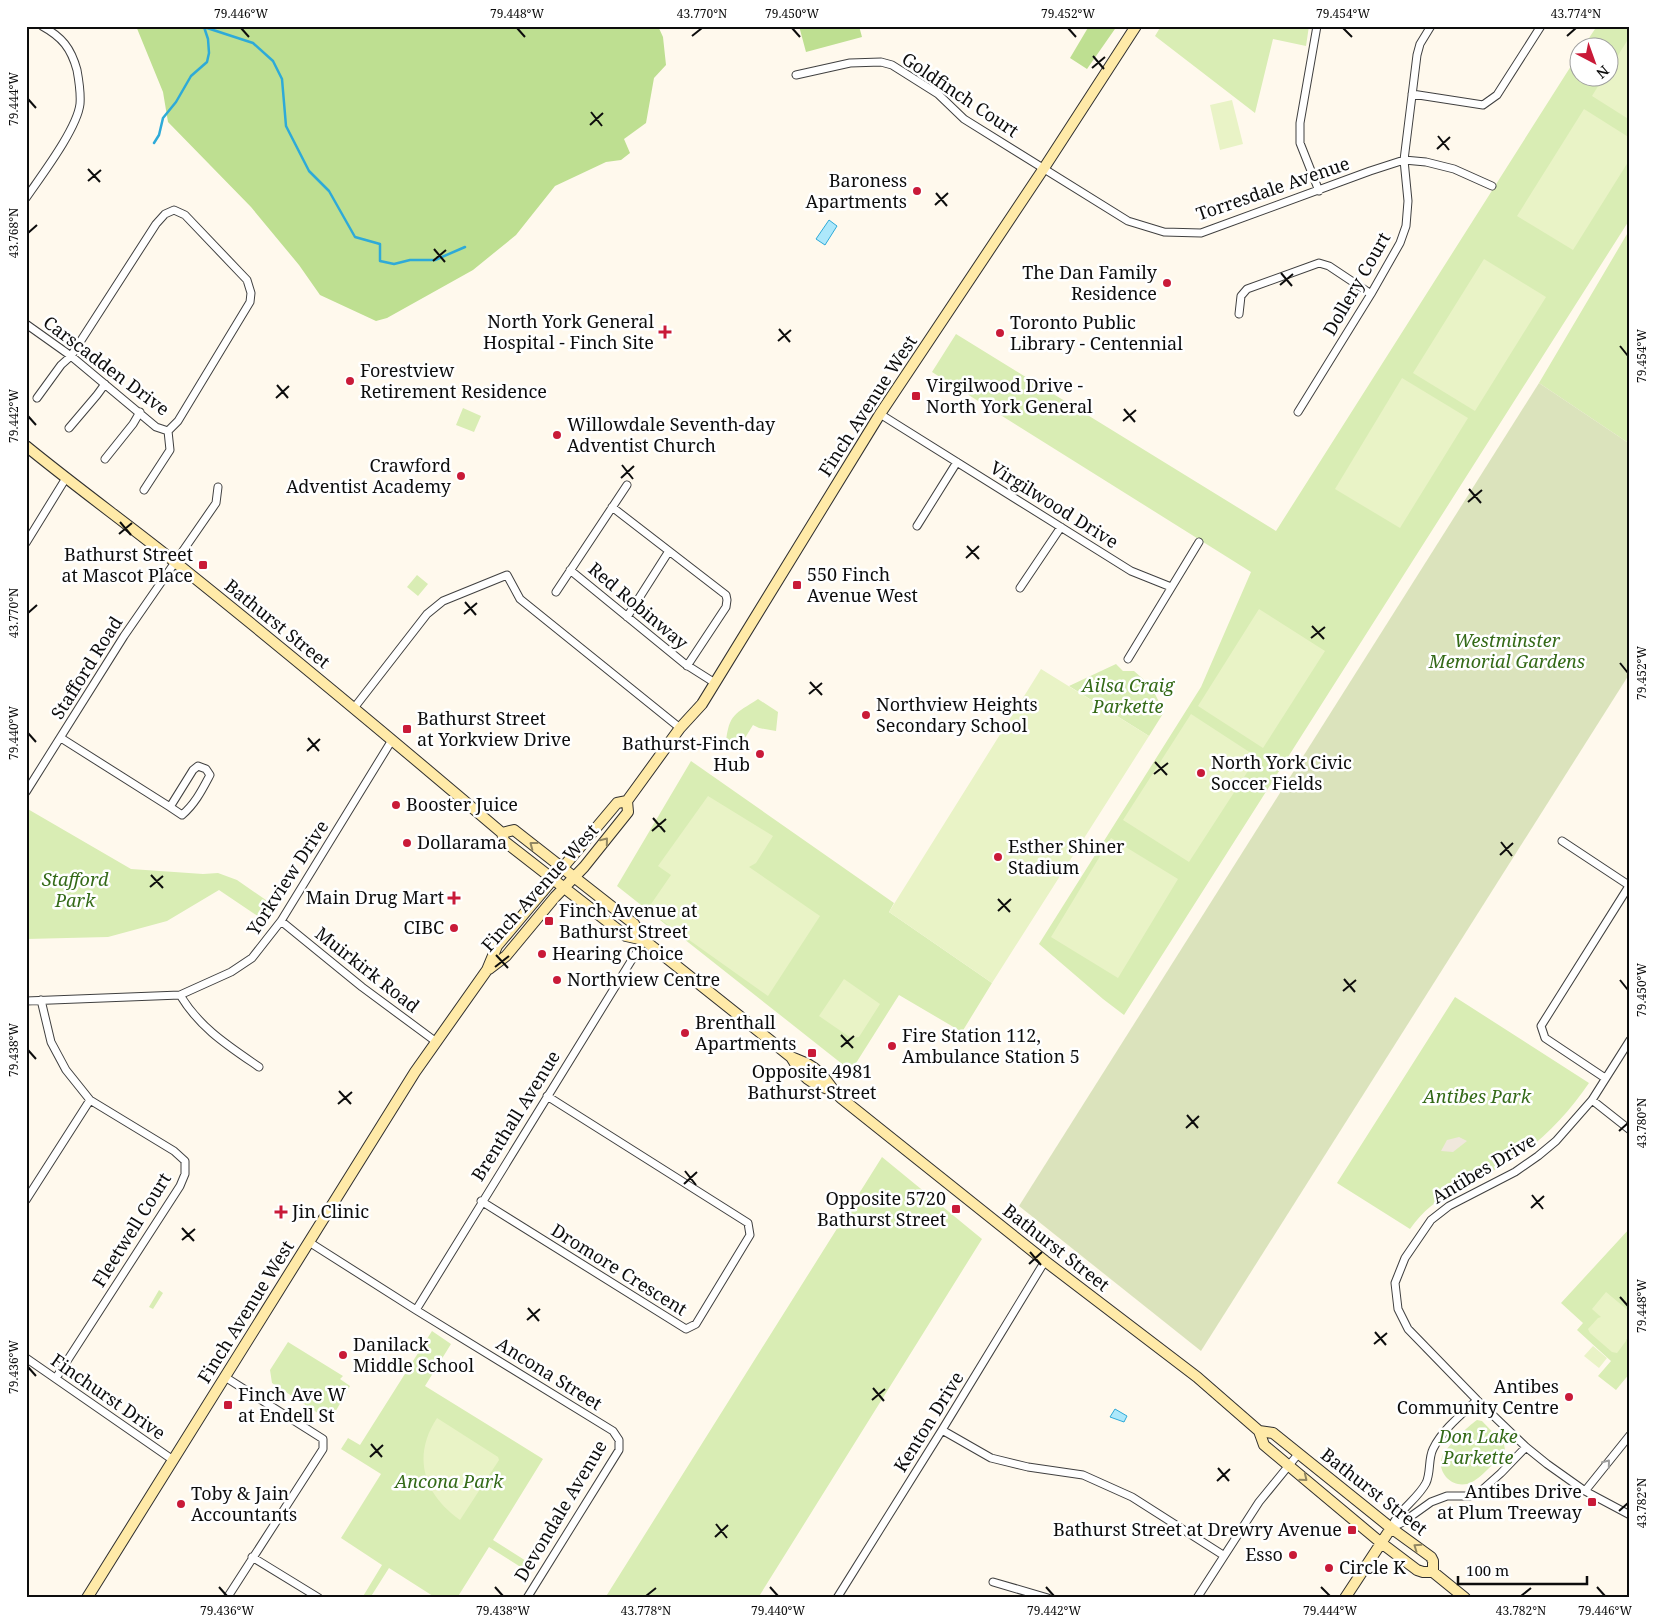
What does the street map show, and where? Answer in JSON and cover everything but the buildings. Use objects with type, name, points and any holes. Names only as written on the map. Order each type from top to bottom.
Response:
[{"type":"main road","name":"Finch Avenue West","points":[[90,1597],[173,1460],[435,1041],[487,970],[497,946],[616,803],[626,801],[680,728],[702,704],[880,414],[1136,26]]},
{"type":"main road","name":"Bathurst Street","points":[[26,446],[174,562],[354,708],[502,832],[504,841],[552,880],[626,936],[644,940]]},
{"type":"main road","name":"Finch Avenue West","points":[[487,970],[506,956],[628,812],[626,801]]},
{"type":"main road","name":"Bathurst Street","points":[[502,832],[514,830],[562,867],[634,924],[644,940],[790,1057],[814,1068],[821,1074],[833,1091],[1045,1261],[1182,1365],[1260,1431],[1274,1433],[1391,1528],[1431,1557],[1433,1572]]},
{"type":"main road","name":"Bathurst Street","points":[[1260,1431],[1264,1445],[1380,1542],[1417,1570],[1433,1572],[1466,1598]]},
{"type":"main road","points":[[1345,1598],[1380,1542],[1391,1528]]},
{"type":"street","points":[[26,198],[71,129],[80,106],[80,85],[73,55],[56,34],[42,26]]},
{"type":"street","points":[[1317,26],[1300,123],[1300,143],[1319,191]]},
{"type":"street","name":"Dollery Court","points":[[1298,412],[1371,294],[1400,243],[1406,226],[1408,201],[1404,160],[1412,94],[1420,44],[1431,26]]},
{"type":"street","points":[[1412,94],[1483,105],[1490,102],[1497,95],[1541,26]]},
{"type":"street","name":"Goldfinch Court","points":[[796,75],[850,63],[881,62],[892,65],[938,94],[964,119],[1044,168]]},
{"type":"street","name":"Torresdale Avenue","points":[[1044,168],[1128,220],[1164,232],[1201,233],[1404,160],[1426,162],[1454,169],[1492,186]]},
{"type":"street","points":[[37,398],[61,365],[71,356],[156,224],[165,214],[174,210],[185,216],[248,280],[251,293],[250,302],[178,422],[168,431],[170,450],[144,490]]},
{"type":"street","points":[[1239,314],[1241,296],[1247,289],[1319,263],[1329,266],[1371,294]]},
{"type":"street","name":"Carscadden Drive","points":[[26,324],[71,356],[156,427],[168,431]]},
{"type":"street","points":[[69,428],[98,395],[105,384]]},
{"type":"street","points":[[105,459],[133,424],[140,412]]},
{"type":"street","name":"Virgilwood Drive","points":[[880,414],[1131,571],[1171,587]]},
{"type":"street","points":[[917,526],[957,462]]},
{"type":"street","points":[[26,543],[66,478]]},
{"type":"street","name":"Red Robinway","points":[[556,592],[627,485]]},
{"type":"street","name":"Stafford Road","points":[[26,792],[124,636],[216,503],[218,486]]},
{"type":"street","name":"Red Robinway","points":[[612,507],[723,592],[727,600],[726,607],[687,666]]},
{"type":"street","points":[[1020,588],[1061,527]]},
{"type":"street","points":[[1128,659],[1198,542]]},
{"type":"street","points":[[627,617],[669,551]]},
{"type":"street","name":"Red Robinway","points":[[570,570],[687,666],[715,683]]},
{"type":"street","points":[[354,708],[427,614],[443,601],[508,575],[520,599],[680,728]]},
{"type":"street","points":[[60,738],[170,807],[182,814],[193,805],[210,775],[206,769],[198,766],[193,770],[170,807]]},
{"type":"street","name":"Yorkview Drive","points":[[26,1001],[180,995],[231,972],[252,958],[281,921],[392,740]]},
{"type":"street","points":[[1562,841],[1629,886],[1540,1026],[1545,1038],[1605,1078]]},
{"type":"street","name":"Muirkirk Road","points":[[281,921],[362,987],[435,1041]]},
{"type":"street","name":"Brenthall Avenue","points":[[416,1310],[481,1201],[644,940]]},
{"type":"street","points":[[180,995],[193,1016],[224,1043],[259,1067]]},
{"type":"street","name":"Fleetwell Court","points":[[41,1000],[51,1042],[66,1070],[90,1100],[174,1151],[185,1160],[185,1174],[180,1186],[56,1378]]},
{"type":"street","name":"Antibes Drive","points":[[1629,1042],[1592,1100],[1573,1123],[1538,1156],[1514,1172],[1439,1212],[1428,1223],[1412,1246],[1395,1283],[1398,1309],[1405,1323],[1414,1335],[1477,1400],[1526,1447],[1585,1490],[1630,1515]]},
{"type":"street","name":"Dromore Crescent","points":[[481,1201],[686,1329],[696,1324],[750,1235],[748,1224],[547,1096]]},
{"type":"street","points":[[26,1200],[90,1100]]},
{"type":"street","points":[[1592,1100],[1630,1130]]},
{"type":"street","name":"Ancona Street","points":[[309,1242],[613,1431],[619,1440]]},
{"type":"street","name":"Kenton Drive","points":[[837,1598],[1045,1261]]},
{"type":"street","name":"Finchurst Drive","points":[[26,1358],[173,1460]]},
{"type":"street","points":[[225,1377],[323,1438],[323,1449],[227,1598]]},
{"type":"street","points":[[1391,1528],[1396,1517],[1427,1481],[1432,1449],[1444,1432],[1477,1400]]},
{"type":"street","points":[[942,1430],[991,1458],[1028,1467],[1083,1476],[1132,1496],[1223,1555]]},
{"type":"street","points":[[1585,1490],[1630,1435]]},
{"type":"street","name":"Devondale Avenue","points":[[527,1598],[619,1450],[619,1440]]},
{"type":"street","points":[[1391,1528],[1403,1522],[1431,1502],[1447,1496],[1470,1496],[1482,1490],[1526,1447]]},
{"type":"street","points":[[1197,1598],[1259,1502],[1299,1453]]},
{"type":"street","points":[[252,1557],[319,1598]]},
{"type":"street","points":[[993,1582],[1048,1598]]},
{"type":"green space","points":[[136,26],[658,26],[663,37],[666,65],[654,78],[646,123],[624,139],[630,153],[621,160],[606,162],[555,186],[516,235],[473,270],[387,318],[376,321],[320,295],[299,265],[251,207],[168,122],[163,92]]},
{"type":"green space","points":[[799,26],[859,26],[862,37],[806,52]]},
{"type":"green space","points":[[1089,26],[1117,26],[1087,69],[1070,58]]},
{"type":"green space","points":[[1161,26],[1309,26],[1306,46],[1273,39],[1255,113],[1155,36]]},
{"type":"green space","points":[[1597,26],[1630,26],[1630,219],[1124,1015],[1039,944],[1201,687],[1251,572],[932,372],[956,334],[1276,531],[1568,71],[1568,88],[1618,88],[1618,38],[1589,38]]},
{"type":"green space","points":[[1630,36],[1630,120],[1592,96],[1597,88],[1618,88],[1618,55]]},
{"type":"green space","points":[[1232,100],[1243,144],[1220,150],[1210,105]]},
{"type":"green space","points":[[1584,109],[1630,138],[1630,159],[1573,250],[1517,216]]},
{"type":"green space","points":[[1630,229],[1630,444],[1539,383]]},
{"type":"green space","points":[[1484,259],[1546,297],[1475,411],[1413,373]]},
{"type":"green space","points":[[1402,378],[1468,418],[1400,528],[1335,489]]},
{"type":"green space","name":"Westminster Memorial Gardens","points":[[1539,383],[1630,444],[1630,673],[1201,1351],[1019,1206]]},
{"type":"green space","points":[[463,408],[481,416],[474,432],[456,425]]},
{"type":"green space","points":[[417,575],[428,584],[418,596],[407,587]]},
{"type":"green space","points":[[1259,609],[1325,651],[1263,748],[1198,706]]},
{"type":"green space","name":"Ailsa Craig Parkette","points":[[1116,664],[1123,671],[1134,671],[1151,686],[1164,712],[1149,736],[1069,686]]},
{"type":"green space","name":"Esther Shiner Stadium","points":[[1041,669],[1149,736],[992,983],[889,912]]},
{"type":"green space","points":[[758,699],[778,712],[776,731],[753,725],[740,746],[726,742],[731,720]]},
{"type":"green space","points":[[1191,714],[1257,757],[1189,862],[1123,820]]},
{"type":"green space","points":[[691,761],[894,903],[889,912],[992,983],[962,1032],[899,995],[851,1071],[617,886]]},
{"type":"green space","points":[[708,796],[773,836],[756,863],[749,867],[820,916],[768,996],[647,910],[671,875],[658,866]]},
{"type":"green space","name":"Stafford Park","points":[[26,808],[131,869],[203,874],[218,873],[237,880],[276,907],[265,921],[219,890],[167,921],[108,937],[26,939]]},
{"type":"green space","points":[[1111,838],[1178,879],[1118,978],[1051,937]]},
{"type":"green space","points":[[844,979],[880,1004],[859,1037],[851,1038],[819,1016]]},
{"type":"green space","name":"Antibes Park","points":[[1455,997],[1589,1083],[1572,1106],[1531,1147],[1507,1163],[1442,1198],[1420,1216],[1410,1229],[1337,1183]]},
{"type":"green space","points":[[882,1157],[982,1239],[758,1598],[605,1598]]},
{"type":"green space","points":[[1630,1228],[1630,1373],[1616,1390],[1598,1376],[1611,1361],[1577,1330],[1583,1323],[1561,1303]]},
{"type":"green space","points":[[159,1290],[163,1293],[153,1309],[149,1307]]},
{"type":"green space","points":[[1606,1292],[1630,1312],[1630,1337],[1628,1340],[1626,1339],[1617,1353],[1612,1352],[1590,1333],[1588,1329],[1601,1317],[1592,1309]]},
{"type":"green space","name":"Ancona Park","points":[[432,1331],[451,1344],[425,1386],[543,1459],[493,1540],[534,1566],[530,1573],[489,1547],[457,1598],[436,1598],[389,1568],[370,1598],[362,1598],[382,1565],[341,1538],[381,1474],[341,1449],[348,1438],[360,1445]]},
{"type":"green space","points":[[288,1342],[343,1376],[340,1379],[350,1386],[330,1421],[272,1383],[270,1370]]},
{"type":"green space","points":[[1593,1346],[1607,1358],[1599,1368],[1584,1356]]},
{"type":"green space","points":[[437,1418],[498,1457],[499,1460],[460,1520],[447,1510],[437,1498],[425,1474],[425,1446],[429,1432]]},
{"type":"green space","name":"Don Lake Parkette","points":[[1477,1420],[1482,1421],[1504,1444],[1505,1450],[1490,1468],[1476,1480],[1466,1484],[1453,1483],[1444,1475],[1441,1463],[1442,1457],[1458,1437]]},
{"type":"shaded area","points":[[1459,1137],[1467,1141],[1453,1152],[1441,1151],[1447,1140]]},
{"type":"water","points":[[829,220],[837,226],[825,245],[816,239]]},
{"type":"water","points":[[1115,1409],[1127,1416],[1124,1422],[1110,1417]]},
{"type":"waterway","points":[[204,27],[253,43],[273,61],[282,79],[286,126],[309,171],[329,191],[355,237],[380,244],[380,261],[394,264],[410,260],[435,260],[465,247]]},
{"type":"waterway","points":[[154,143],[159,135],[163,118],[176,102],[191,76],[207,62],[209,53],[208,39],[204,27]]},
{"type":"place","name":"Baroness Apartments","points":[[917,191]]},
{"type":"place","name":"The Dan Family Residence","points":[[1167,283]]},
{"type":"place","name":"North York General Hospital - Finch Site","points":[[665,332]]},
{"type":"place","name":"Toronto Public Library - Centennial","points":[[1000,333]]},
{"type":"place","name":"Forestview Retirement Residence","points":[[350,381]]},
{"type":"place","name":"Virgilwood Drive - North York General","points":[[916,396]]},
{"type":"place","name":"Willowdale Seventh-day Adventist Church","points":[[557,435]]},
{"type":"place","name":"Crawford Adventist Academy","points":[[461,476]]},
{"type":"place","name":"Bathurst Street at Mascot Place","points":[[203,565]]},
{"type":"place","name":"550 Finch Avenue West","points":[[797,585]]},
{"type":"place","name":"Northview Heights Secondary School","points":[[866,715]]},
{"type":"place","name":"Bathurst Street at Yorkview Drive","points":[[407,729]]},
{"type":"place","name":"Bathurst-Finch Hub","points":[[760,754]]},
{"type":"place","name":"North York Civic Soccer Fields","points":[[1201,773]]},
{"type":"place","name":"Booster Juice","points":[[396,805]]},
{"type":"place","name":"Dollarama","points":[[407,843]]},
{"type":"place","name":"Esther Shiner Stadium","points":[[998,857]]},
{"type":"place","name":"Main Drug Mart","points":[[454,898]]},
{"type":"place","name":"Finch Avenue at Bathurst Street","points":[[549,921]]},
{"type":"place","name":"CIBC","points":[[454,928]]},
{"type":"place","name":"Hearing Choice","points":[[542,954]]},
{"type":"place","name":"Northview Centre","points":[[557,980]]},
{"type":"place","name":"Brenthall Apartments","points":[[685,1033]]},
{"type":"place","name":"Fire Station 112, Ambulance Station 5","points":[[892,1046]]},
{"type":"place","name":"Opposite 4981 Bathurst Street","points":[[812,1053]]},
{"type":"place","name":"Opposite 5720 Bathurst Street","points":[[956,1209]]},
{"type":"place","name":"Jin Clinic","points":[[281,1212]]},
{"type":"place","name":"Danilack Middle School","points":[[343,1355]]},
{"type":"place","name":"Antibes Community Centre","points":[[1569,1397]]},
{"type":"place","name":"Finch Ave W at Endell St","points":[[228,1405]]},
{"type":"place","name":"Antibes Drive at Plum Treeway","points":[[1592,1502]]},
{"type":"place","name":"Toby & Jain Accountants","points":[[181,1504]]},
{"type":"place","name":"Bathurst Street at Drewry Avenue","points":[[1352,1530]]},
{"type":"place","name":"Esso","points":[[1293,1555]]},
{"type":"place","name":"Circle K","points":[[1329,1568]]}]
